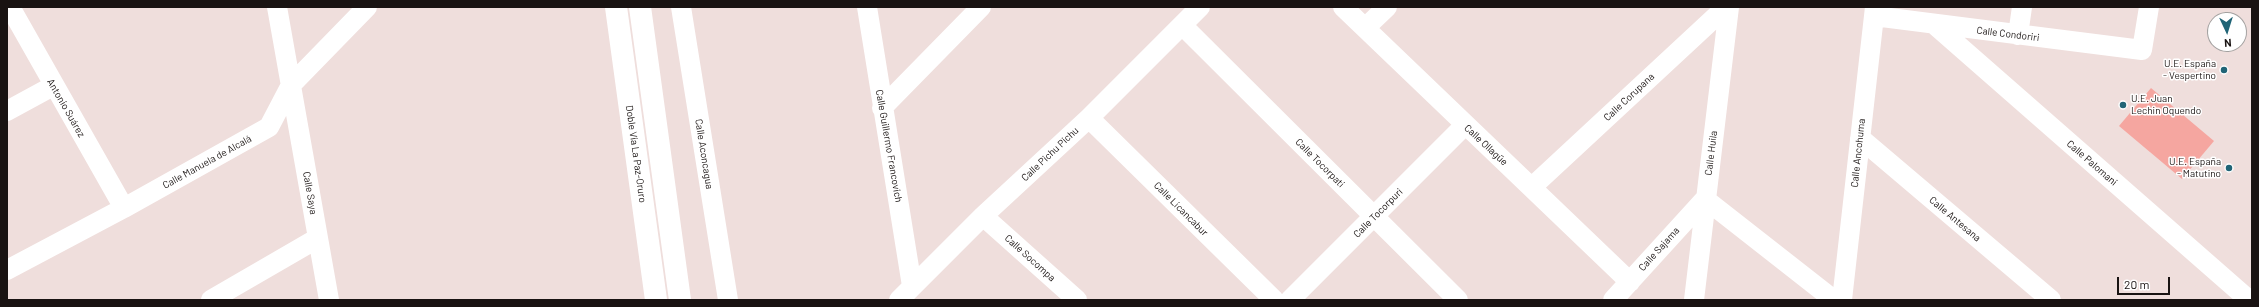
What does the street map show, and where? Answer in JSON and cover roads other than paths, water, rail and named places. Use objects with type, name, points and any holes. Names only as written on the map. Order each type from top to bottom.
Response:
[{"type":"highway","name":"Doble Vía La Paz-Oruro","points":[[616,7],[656,300]]},
{"type":"highway","points":[[640,7],[680,300]]},
{"type":"street","name":"Antonio Suárez","points":[[10,7],[53,86],[124,208]]},
{"type":"street","name":"Calle Saya","points":[[277,7],[329,300]]},
{"type":"street","name":"Calle Manuela de Alcalá","points":[[7,270],[124,208],[270,127],[291,86],[367,7]]},
{"type":"street","name":"Calle Aconcagua","points":[[681,7],[728,300]]},
{"type":"street","name":"Calle Guillermo Francovich","points":[[867,7],[882,108],[904,226],[912,286]]},
{"type":"street","points":[[882,108],[981,7]]},
{"type":"street","name":"Calle Pichu Pichu","points":[[898,300],[983,216],[1089,118],[1200,7]]},
{"type":"street","name":"Calle Ollagüe","points":[[1342,7],[1630,282]]},
{"type":"street","points":[[1365,28],[1387,7]]},
{"type":"street","name":"Calle Corupana","points":[[1532,187],[1727,7]]},
{"type":"street","name":"Calle Huila","points":[[1694,300],[1727,7]]},
{"type":"street","points":[[2018,35],[2022,7]]},
{"type":"street","name":"Calle Condoriri","points":[[1874,12],[1935,25],[2142,50],[2148,7]]},
{"type":"street","name":"Calle Ancohuma","points":[[1842,300],[1874,12]]},
{"type":"street","name":"Calle Tocorpati","points":[[1182,25],[1458,300]]},
{"type":"street","name":"Calle Palomani","points":[[1935,25],[2249,300]]},
{"type":"street","points":[[7,111],[53,86]]},
{"type":"street","name":"Calle Licancabur","points":[[1089,118],[1274,300]]},
{"type":"street","name":"Calle Tocorpuri","points":[[1290,300],[1465,125]]},
{"type":"street","name":"Calle Antesana","points":[[1860,138],[2051,300]]},
{"type":"street","points":[[1705,199],[1834,300]]},
{"type":"street","name":"Calle Sajama","points":[[1613,300],[1705,199]]},
{"type":"street","name":"Calle Socompa","points":[[983,216],[1077,300]]},
{"type":"street","points":[[211,300],[318,238]]},
{"type":"place","name":"U.E. España - Vespertino","points":[[2224,70]]},
{"type":"place","name":"U.E. Juan Lechin Oquendo","points":[[2123,105]]},
{"type":"place","name":"U.E. España - Matutino","points":[[2229,168]]}]
